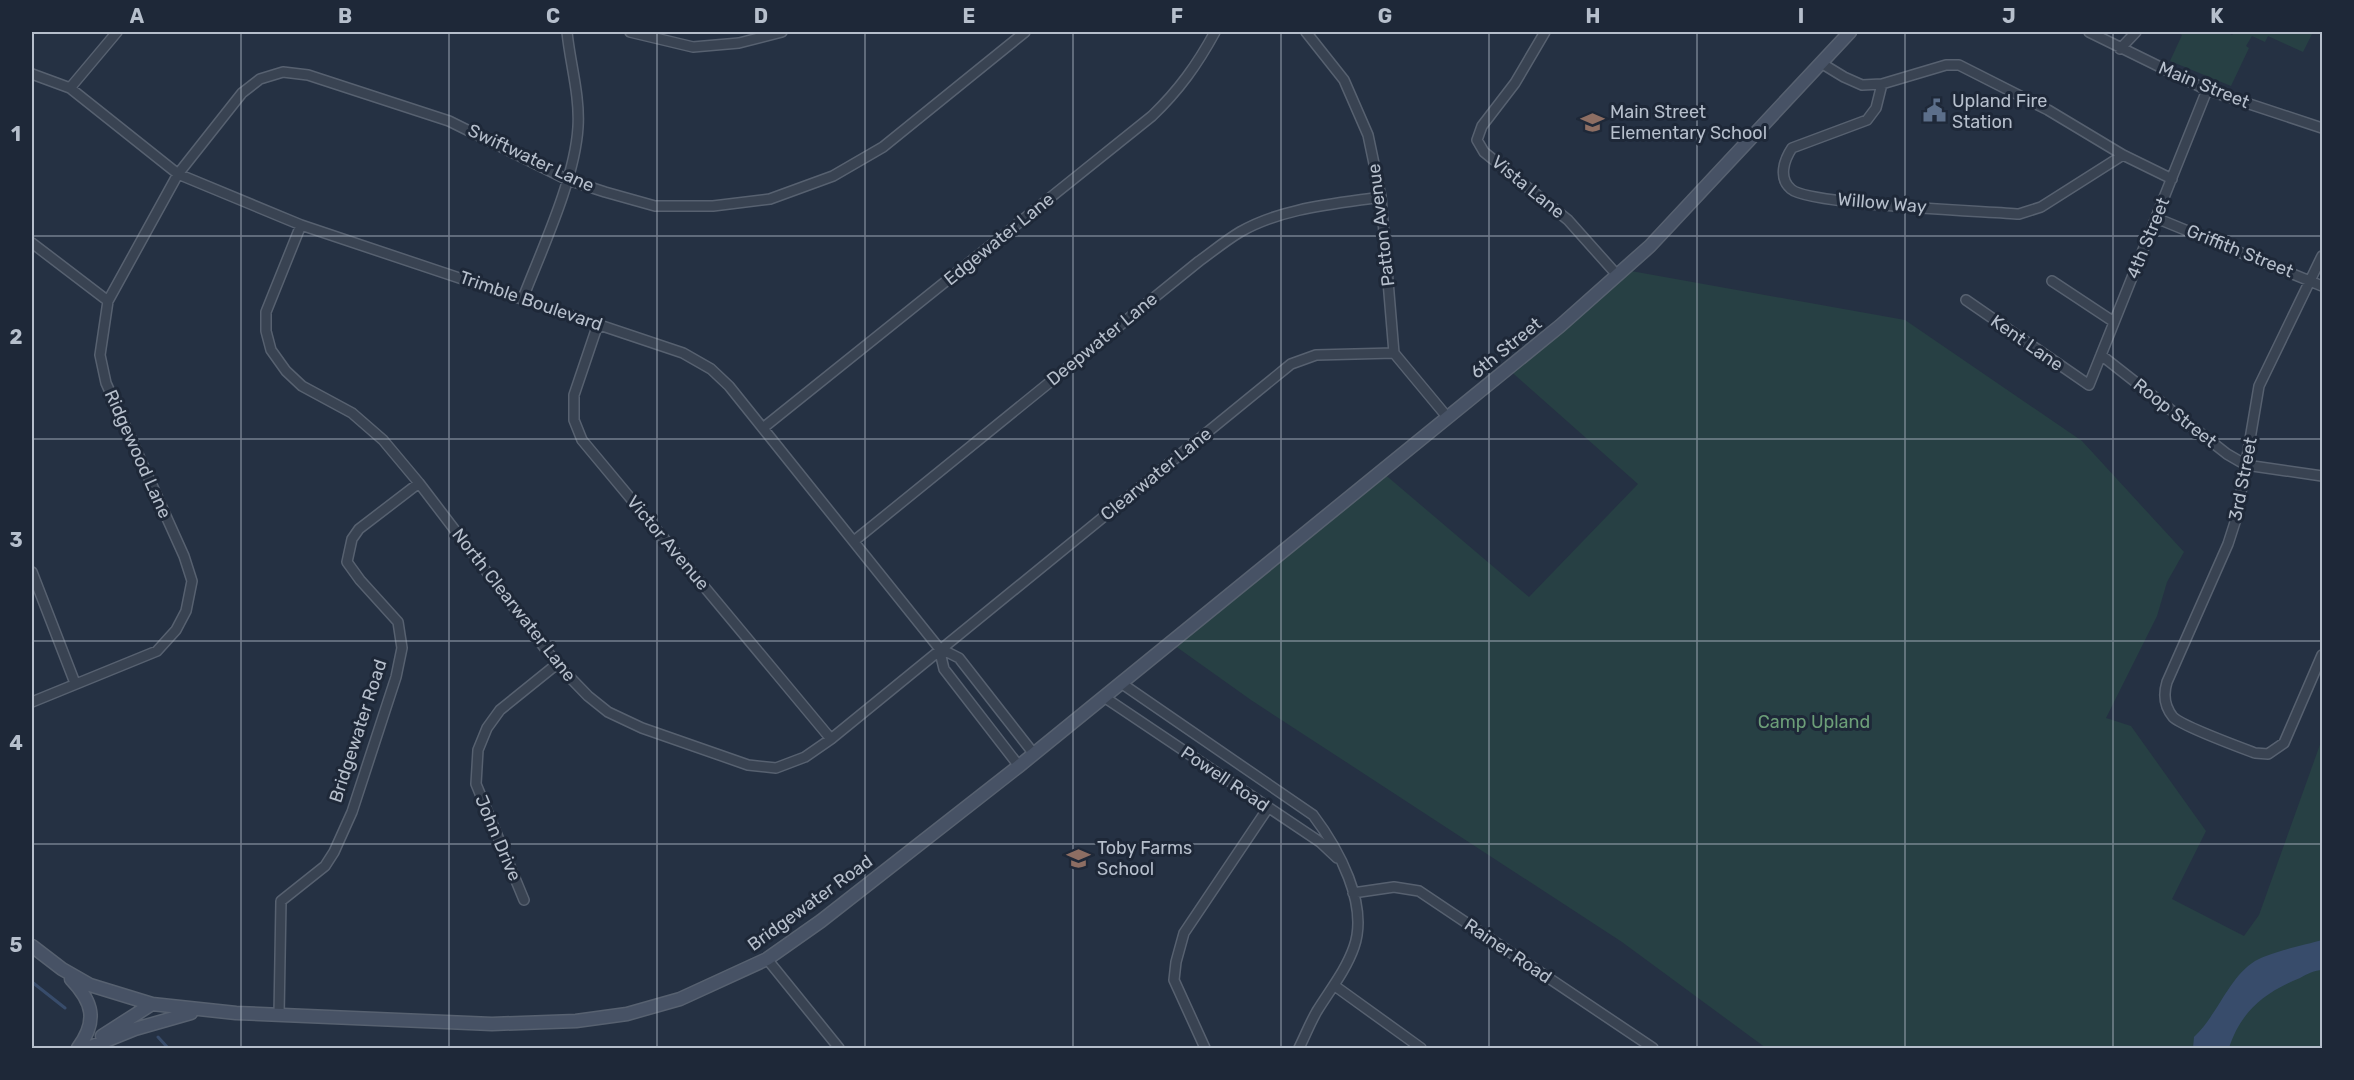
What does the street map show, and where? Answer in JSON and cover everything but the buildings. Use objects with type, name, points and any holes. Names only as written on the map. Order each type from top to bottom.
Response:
[{"type":"street","points":[[70,88],[117,32]]},
{"type":"street","points":[[524,298],[568,180],[578,128],[576,91],[567,32]]},
{"type":"street","points":[[630,32],[693,47],[739,43],[782,32]]},
{"type":"street","name":"Swiftwater Lane","points":[[178,174],[242,93],[260,80],[283,72],[308,75],[449,121],[568,180],[655,206],[713,206],[770,199],[833,176],[883,147],[1025,32]]},
{"type":"street","name":"Edgewater Lane","points":[[763,428],[1152,116],[1176,93],[1215,32]]},
{"type":"street","name":"Patton Avenue","points":[[1306,32],[1344,80],[1368,135],[1381,197],[1394,352]]},
{"type":"street","name":"Vista Lane","points":[[1545,32],[1515,83],[1482,126],[1477,140],[1484,152],[1568,220],[1618,276]]},
{"type":"street","name":"6th Street","points":[[1153,658],[1448,418],[1618,276],[1650,246],[1850,32]]},
{"type":"street","name":"Main Street","points":[[2089,32],[2207,90],[2322,128]]},
{"type":"street","points":[[2120,48],[2136,32]]},
{"type":"street","points":[[1821,63],[1862,85],[1882,84],[1946,65],[1959,65],[2048,110],[2123,155],[2172,179]]},
{"type":"street","name":"Trimble Boulevard","points":[[32,74],[70,88],[178,174],[301,225],[683,353],[711,369],[729,386],[939,648],[959,658],[1034,754]]},
{"type":"street","name":"Willow Way","points":[[1882,84],[1876,108],[1867,120],[1792,148],[1787,155],[1782,172],[1789,188],[1799,195],[1857,202],[2019,213],[2042,207],[2123,155]]},
{"type":"street","name":"4th Street","points":[[2089,385],[2207,90]]},
{"type":"street","name":"Ridgewood Lane","points":[[32,702],[157,651],[176,630],[186,611],[192,581],[184,556],[106,383],[100,355],[108,301],[178,174]]},
{"type":"street","name":"Deepwater Lane","points":[[854,541],[1198,262],[1241,232],[1275,217],[1310,208],[1381,197]]},
{"type":"street","name":"Griffith Street","points":[[2156,218],[2322,286]]},
{"type":"street","name":"North Clearwater Lane","points":[[301,225],[267,312],[266,331],[271,350],[286,371],[302,386],[352,413],[383,440],[419,483],[557,664],[588,696],[608,712],[642,728],[748,765],[776,768],[805,757],[831,739],[939,648]]},
{"type":"street","points":[[32,243],[108,301]]},
{"type":"street","name":"3rd Street","points":[[2322,256],[2259,386],[2237,516],[2228,544],[2167,682],[2164,690],[2165,703],[2177,720],[2254,753],[2263,754],[2275,751],[2284,744],[2322,655]]},
{"type":"street","points":[[2052,281],[2114,322]]},
{"type":"street","name":"Kent Lane","points":[[1966,300],[2089,385]]},
{"type":"street","name":"Victor Avenue","points":[[598,324],[574,395],[574,420],[582,440],[831,739]]},
{"type":"street","points":[[1394,352],[1448,418]]},
{"type":"street","name":"Clearwater Lane","points":[[939,648],[1291,364],[1316,356],[1394,352]]},
{"type":"street","name":"Roop Street","points":[[2101,355],[2226,454],[2246,465],[2322,476]]},
{"type":"street","name":"Bridgewater Road","points":[[279,1015],[281,901],[325,866],[338,843],[352,812],[396,677],[402,648],[398,622],[354,571],[348,562],[348,549],[359,529],[419,483]]},
{"type":"street","points":[[32,572],[75,683]]},
{"type":"street","name":"Trimble Boulevard","points":[[939,648],[944,669],[1019,766]]},
{"type":"street","name":"Bridgewater Road","points":[[62,969],[100,988],[152,1004],[202,1011],[279,1015],[492,1024],[576,1021],[627,1014],[680,999],[767,959],[821,921],[1153,658]]},
{"type":"street","name":"John Drive","points":[[524,900],[476,784],[478,750],[487,728],[500,710],[557,664]]},
{"type":"street","name":"Powell Road","points":[[1122,683],[1312,815],[1329,836],[1350,878],[1357,919],[1354,946],[1335,986],[1317,1012],[1299,1048]]},
{"type":"street","name":"Powell Road","points":[[1104,697],[1320,842],[1343,864]]},
{"type":"street","points":[[1205,1048],[1174,980],[1176,962],[1184,933],[1268,808]]},
{"type":"street","name":"Rainer Road","points":[[1353,893],[1394,887],[1419,891],[1653,1048]]},
{"type":"street","points":[[32,946],[62,969],[85,994],[89,1006],[90,1024],[78,1048]]},
{"type":"street","points":[[767,959],[839,1048]]},
{"type":"street","points":[[1335,986],[1421,1048]]},
{"type":"street","points":[[85,1048],[152,1004]]},
{"type":"street","points":[[85,1048],[145,1026],[202,1011]]},
{"type":"green space","points":[[2177,32],[2226,32],[2232,35],[2235,32],[2313,32],[2303,52],[2268,36],[2265,42],[2252,36],[2246,46],[2249,48],[2231,86],[2170,61],[2182,35]]},
{"type":"green space","name":"Camp Upland","points":[[1631,271],[1905,320],[2082,441],[2184,552],[2167,582],[2157,616],[2106,718],[2131,726],[2206,831],[2172,899],[2244,936],[2259,915],[2322,739],[2322,1048],[1766,1048],[1622,942],[1251,700],[1171,643],[1382,472],[1529,597],[1638,484],[1507,368]]},
{"type":"water","points":[[2322,940],[2322,970],[2311,972],[2265,997],[2247,1014],[2229,1048],[2193,1048],[2194,1037],[2210,1019],[2230,987],[2246,968],[2269,955]]},
{"type":"waterway","points":[[32,982],[65,1008]]},
{"type":"waterway","points":[[158,1037],[168,1048]]},
{"type":"place","name":"Upland Fire Station","points":[[1934,111]]},
{"type":"place","name":"Main Street Elementary School","points":[[1592,122]]},
{"type":"place","name":"Toby Farms School","points":[[1079,858]]}]
